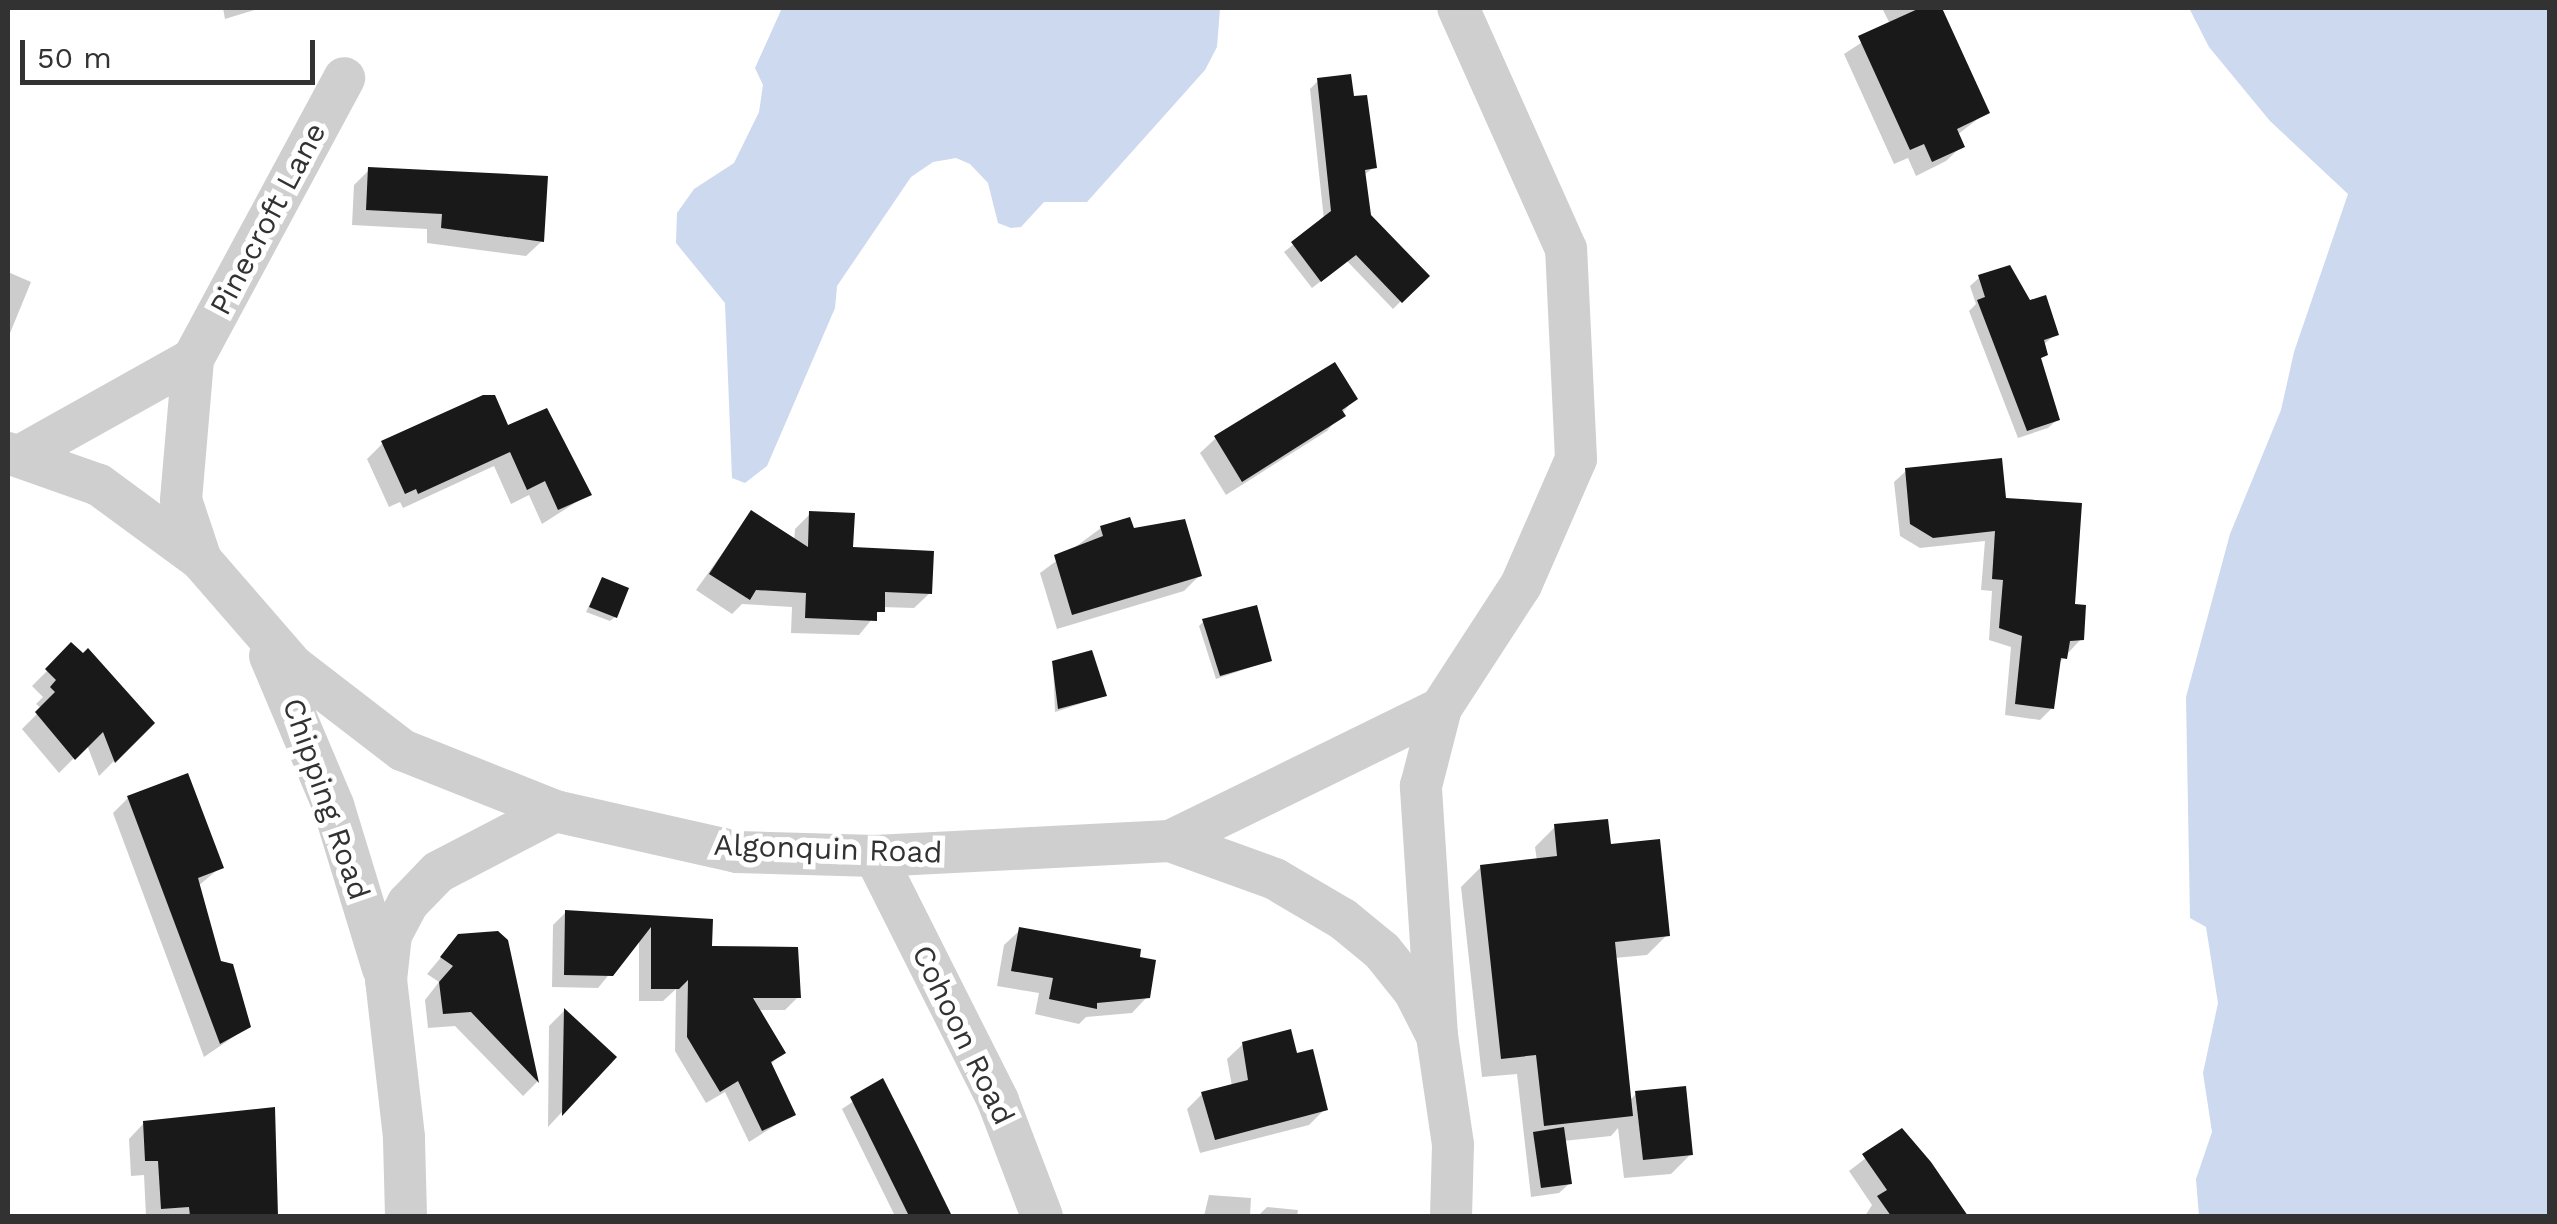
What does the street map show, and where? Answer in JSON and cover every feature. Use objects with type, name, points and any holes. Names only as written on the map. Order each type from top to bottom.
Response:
[{"type":"street","points":[[1455,1210],[1437,1036],[1421,786],[1440,708],[1521,586],[1576,460],[1566,249],[1458,8]]},
{"type":"street","name":"Pinecroft Lane","points":[[201,560],[181,500],[193,359],[344,78]]},
{"type":"street","points":[[15,453],[193,359]]},
{"type":"street","name":"Algonquin Road","points":[[15,453],[99,485],[201,560],[252,624],[337,703],[402,750],[555,811],[737,852],[876,856],[1064,841],[1170,841],[1440,708]]},
{"type":"street","name":"Chipping Road","points":[[252,624],[288,691],[333,805],[386,980],[404,1136],[406,1216]]},
{"type":"street","name":"Chipping Road","points":[[386,980],[391,935],[408,903],[438,872],[555,811]]},
{"type":"street","points":[[1170,841],[1276,878],[1342,919],[1382,952],[1414,991],[1437,1036]]},
{"type":"street","name":"Cohoon Road","points":[[876,856],[998,1101],[1042,1216]]},
{"type":"water","points":[[782,8],[1220,9],[1217,47],[1205,70],[1087,202],[1044,202],[1021,227],[1011,228],[998,223],[988,183],[970,164],[956,158],[933,162],[911,177],[837,286],[835,308],[767,466],[745,483],[732,478],[725,303],[676,243],[677,213],[694,189],[734,163],[759,112],[763,85],[755,68]]},
{"type":"water","points":[[2189,8],[2549,8],[2549,1216],[2199,1216],[2196,1179],[2212,1132],[2203,1073],[2218,1003],[2206,927],[2190,918],[2186,697],[2230,534],[2281,410],[2294,352],[2348,194],[2270,121],[2209,47]]},
{"type":"building","points":[[1920,8],[1942,8],[1990,113],[1957,129],[1965,147],[1932,162],[1924,144],[1910,150],[1858,36]]},
{"type":"building","points":[[1351,74],[1354,96],[1367,95],[1377,168],[1365,170],[1371,215],[1430,276],[1402,303],[1356,255],[1321,282],[1291,242],[1331,211],[1317,78]]},
{"type":"building","points":[[368,167],[548,176],[544,242],[441,228],[442,214],[366,210]]},
{"type":"building","points":[[2010,265],[2030,300],[2046,295],[2059,335],[2044,340],[2048,355],[2041,358],[2060,420],[2027,431],[1977,300],[1985,297],[1978,275]]},
{"type":"building","points":[[1335,362],[1358,399],[1342,410],[1346,416],[1242,482],[1214,436]]},
{"type":"building","points":[[483,395],[495,395],[508,425],[547,408],[592,495],[558,510],[545,481],[527,490],[510,452],[418,494],[416,489],[405,494],[381,441]]},
{"type":"building","points":[[2002,458],[2006,498],[2082,503],[2075,604],[2086,605],[2084,640],[2070,641],[2067,659],[2061,658],[2054,709],[2015,704],[2022,636],[1999,628],[2003,580],[1992,579],[1995,531],[1933,538],[1910,524],[1905,468]]},
{"type":"building","points":[[751,510],[808,547],[809,511],[855,513],[853,547],[934,551],[932,594],[885,592],[885,612],[877,612],[877,621],[805,618],[806,593],[756,590],[750,600],[709,574]]},
{"type":"building","points":[[1130,517],[1134,528],[1185,519],[1202,576],[1072,615],[1054,555],[1103,536],[1100,526]]},
{"type":"building","points":[[602,577],[629,588],[617,618],[589,607]]},
{"type":"building","points":[[1257,605],[1272,661],[1220,676],[1202,619]]},
{"type":"building","points":[[71,642],[83,653],[88,648],[155,723],[115,763],[103,732],[75,760],[35,712],[55,692],[50,687],[56,680],[45,669]]},
{"type":"building","points":[[1092,650],[1107,696],[1058,709],[1052,661]]},
{"type":"building","points":[[188,773],[224,868],[198,878],[221,961],[233,964],[251,1027],[220,1044],[127,796]]},
{"type":"building","points":[[1608,819],[1611,844],[1660,839],[1670,936],[1615,942],[1633,1116],[1544,1126],[1536,1055],[1501,1059],[1480,865],[1557,856],[1554,824]]},
{"type":"building","points":[[565,910],[713,919],[712,946],[798,947],[801,998],[753,998],[786,1053],[771,1062],[796,1115],[762,1131],[738,1081],[720,1092],[687,1037],[688,980],[679,989],[651,989],[651,927],[613,976],[564,975]]},
{"type":"building","points":[[1019,927],[1141,949],[1140,957],[1156,960],[1150,998],[1097,1003],[1097,1009],[1049,999],[1053,978],[1011,971]]},
{"type":"building","points":[[498,931],[508,940],[539,1083],[471,1012],[443,1014],[439,982],[453,966],[440,957],[458,934]]},
{"type":"building","points":[[564,1008],[617,1057],[562,1116]]},
{"type":"building","points":[[1291,1029],[1297,1053],[1313,1049],[1328,1110],[1215,1140],[1201,1092],[1248,1080],[1242,1042]]},
{"type":"building","points":[[883,1078],[952,1216],[909,1216],[850,1097]]},
{"type":"building","points":[[1686,1086],[1693,1155],[1643,1160],[1635,1091]]},
{"type":"building","points":[[275,1107],[278,1216],[190,1216],[189,1207],[161,1209],[158,1161],[145,1161],[143,1121]]},
{"type":"building","points":[[1564,1127],[1572,1184],[1541,1188],[1533,1132]]},
{"type":"building","points":[[1902,1128],[1968,1216],[1891,1216],[1877,1196],[1887,1190],[1862,1154]]}]
